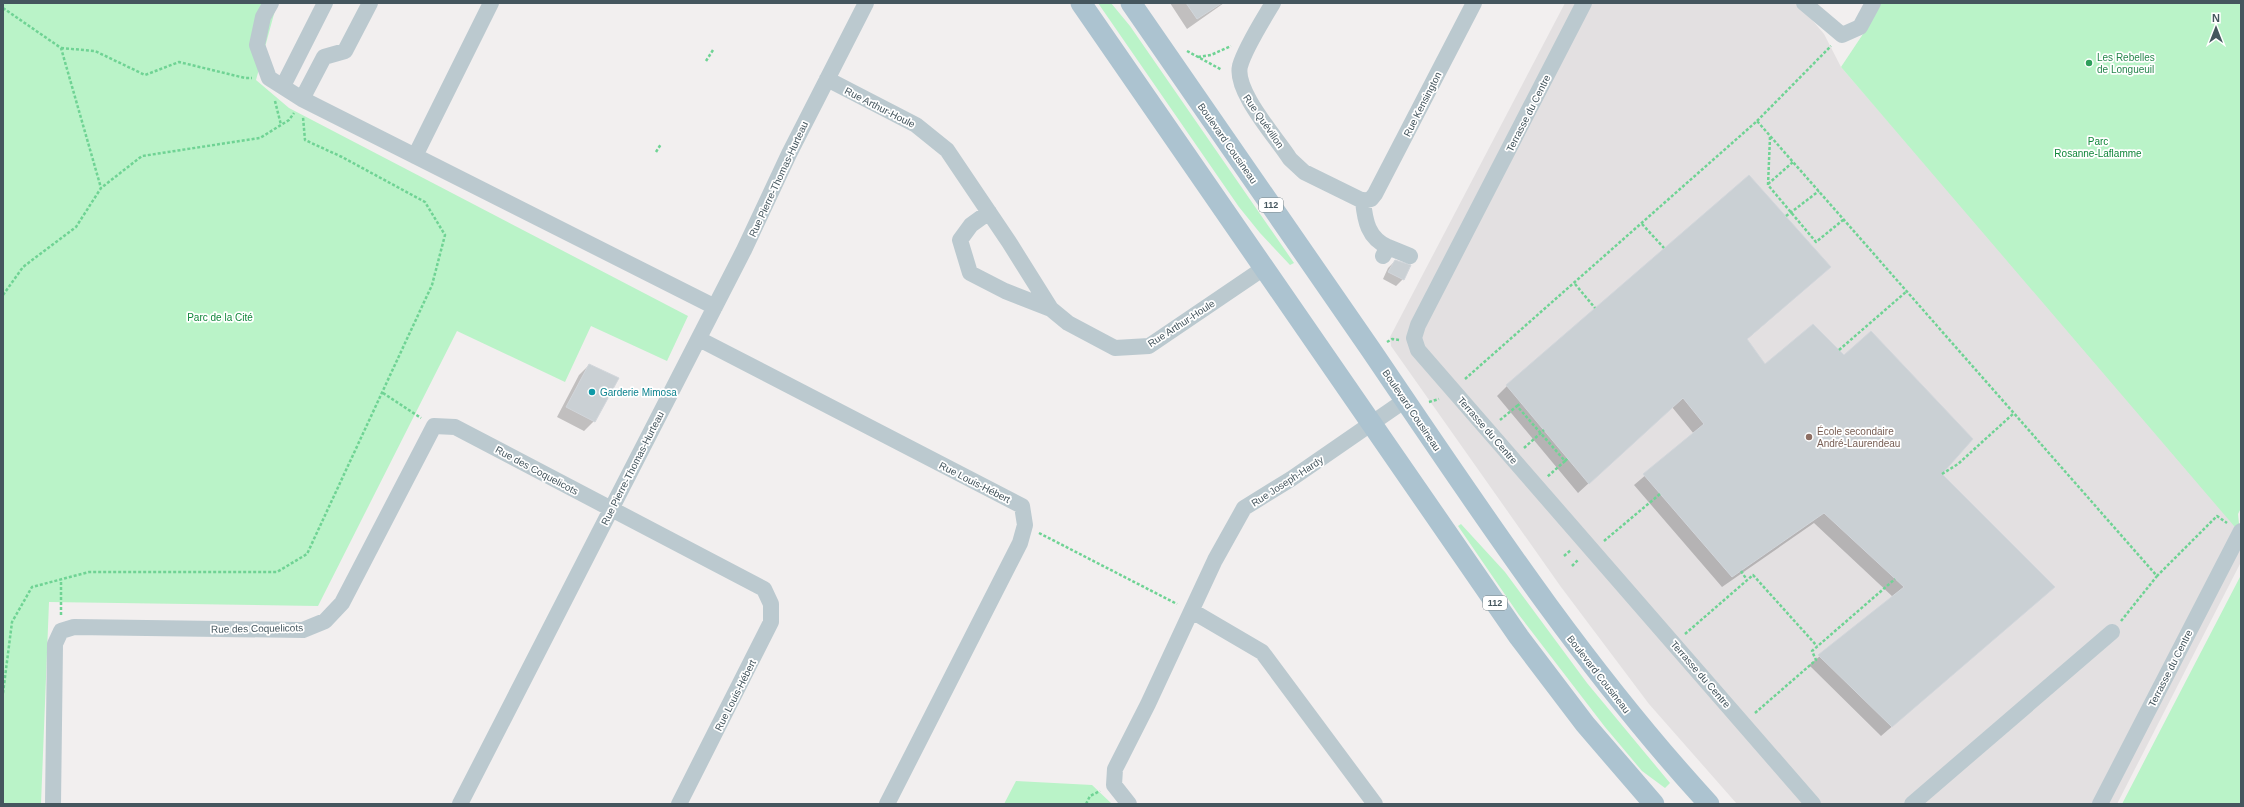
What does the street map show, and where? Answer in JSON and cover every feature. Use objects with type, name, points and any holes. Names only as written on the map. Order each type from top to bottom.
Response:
[{"type":"main road","name":"112","points":[[1081,3],[1532,655],[1585,724],[1654,804]]},
{"type":"main road","name":"Boulevard Cousineau","points":[[1131,3],[1404,401],[1589,663],[1640,726],[1709,804]]},
{"type":"street","points":[[271,3],[263,17],[257,45],[269,78],[302,99],[715,307]]},
{"type":"street","points":[[283,86],[325,3]]},
{"type":"street","points":[[302,99],[324,57],[345,51],[370,3]]},
{"type":"street","points":[[415,156],[491,3]]},
{"type":"street","name":"Rue Pierre-Thomas-Hurteau","points":[[460,804],[610,509],[699,339],[744,250],[789,154],[866,3]]},
{"type":"street","name":"Rue Quévillon","points":[[1272,3],[1241,62],[1239,74],[1243,91],[1290,159],[1300,169],[1364,201]]},
{"type":"street","name":"Rue Kensington","points":[[1364,201],[1373,197],[1378,189],[1474,3]]},
{"type":"street","name":"Terrasse du Centre","points":[[1584,3],[1418,326],[1414,343],[1418,350],[1813,804]]},
{"type":"street","points":[[1804,3],[1842,35],[1860,28],[1873,3]]},
{"type":"street","name":"Rue Arthur-Houle","points":[[827,79],[916,125],[947,150],[1052,309],[1068,323],[1115,348],[1149,346],[1264,268]]},
{"type":"street","points":[[1364,201],[1366,223],[1371,234],[1385,252],[1410,256]]},
{"type":"street","name":"Rue Arthur-Houle","points":[[989,212],[971,225],[960,240],[970,273],[1005,290],[1052,309]]},
{"type":"street","name":"Rue Louis-Hébert","points":[[699,339],[1022,506],[1025,525],[1020,543],[887,804]]},
{"type":"street","name":"Rue Joseph-Hardy","points":[[1114,785],[1115,769],[1192,611],[1215,560],[1244,508],[1404,401]]},
{"type":"street","name":"Rue des Coquelicots","points":[[60,631],[74,627],[303,630],[325,620],[342,603],[434,426],[455,427],[610,509]]},
{"type":"street","name":"Rue Louis-Hébert","points":[[610,509],[764,589],[772,604],[772,622],[680,804]]},
{"type":"street","name":"Terrasse du Centre","points":[[2100,804],[2240,532]]},
{"type":"street","points":[[1192,611],[1262,652],[1375,804]]},
{"type":"street","points":[[53,804],[55,644],[60,631]]},
{"type":"street","points":[[1912,804],[2112,632]]},
{"type":"street","points":[[1114,785],[1130,804]]},
{"type":"path","points":[[3,8],[61,48],[95,51],[145,75],[179,62],[245,78],[269,78],[280,125]]},
{"type":"path","points":[[1465,379],[1575,284],[1757,121],[1842,35]]},
{"type":"path","points":[[1197,57],[1211,55],[1233,47]]},
{"type":"path","points":[[61,48],[101,188]]},
{"type":"path","points":[[1182,49],[1222,70]]},
{"type":"path","points":[[706,60],[713,50]]},
{"type":"path","points":[[3,295],[23,267],[76,227],[101,188],[142,156],[260,138],[289,120],[302,99]]},
{"type":"path","points":[[3,693],[12,622],[32,587],[89,572],[277,572],[307,554],[432,285],[445,235],[425,202],[305,140],[302,99]]},
{"type":"path","points":[[1757,121],[2157,576]]},
{"type":"path","points":[[1770,137],[1768,185],[1816,242],[1843,220]]},
{"type":"path","points":[[656,152],[661,144]]},
{"type":"path","points":[[1768,185],[1793,162]]},
{"type":"path","points":[[1786,216],[1818,191]]},
{"type":"path","points":[[1642,224],[1664,248]]},
{"type":"path","points":[[1575,284],[1595,308]]},
{"type":"path","points":[[1839,350],[1907,291]]},
{"type":"path","points":[[1385,343],[1390,340],[1396,340]]},
{"type":"path","points":[[383,393],[434,426]]},
{"type":"path","points":[[1427,403],[1443,397]]},
{"type":"path","points":[[1498,421],[1521,402]]},
{"type":"path","points":[[1517,406],[1565,461]]},
{"type":"path","points":[[1942,474],[1958,464],[2014,413]]},
{"type":"path","points":[[1523,449],[1544,430]]},
{"type":"path","points":[[1547,477],[1568,458]]},
{"type":"path","points":[[1604,542],[1660,494]]},
{"type":"path","points":[[2112,632],[2157,576],[2217,516],[2240,532]]},
{"type":"path","points":[[1025,525],[1192,611]]},
{"type":"path","points":[[1741,571],[1747,580]]},
{"type":"path","points":[[1685,635],[1753,575],[1817,646]]},
{"type":"path","points":[[60,631],[61,579]]},
{"type":"path","points":[[1754,714],[1816,660],[1812,651],[1817,646],[1895,579]]},
{"type":"path","points":[[1086,804],[1090,796],[1114,785]]},
{"type":"shaded area","name":"École secondaire André-Laurendeau","points":[[1565,3],[1798,3],[1824,34],[1841,67],[2241,529],[2241,562],[2117,804],[1737,804],[1649,704],[1561,587],[1391,346],[1390,337]]},
{"type":"green space","name":"Parc de la Cité","points":[[3,3],[277,3],[256,80],[289,108],[688,316],[667,361],[591,326],[565,382],[457,331],[318,606],[49,602],[41,804],[3,804]]},
{"type":"green space","points":[[1098,3],[1111,3],[1130,26],[1294,263],[1290,265],[1260,233],[1239,207]]},
{"type":"green space","name":"Parc Rosanne-Laflamme","points":[[1880,3],[2241,3],[2241,508],[2238,514],[2240,533],[1841,67],[1865,31]]},
{"type":"green space","points":[[1461,524],[1505,572],[1587,683],[1670,783],[1665,788],[1642,771],[1605,727],[1519,615],[1458,526]]},
{"type":"green space","points":[[2241,575],[2241,804],[2122,804]]},
{"type":"green space","points":[[1016,781],[1092,785],[1112,804],[1004,804]]},
{"type":"building","points":[[1186,3],[1222,3],[1197,19]]},
{"type":"building","points":[[1749,175],[1831,267],[1747,339],[1765,364],[1813,324],[1844,355],[1871,331],[1973,439],[1942,474],[2055,587],[1892,727],[1818,655],[1904,587],[1824,513],[1732,577],[1643,474],[1704,424],[1683,398],[1589,484],[1506,385]]},
{"type":"building","points":[[1395,260],[1411,265],[1404,280],[1388,272]]},
{"type":"building","name":"Garderie Mimosa","points":[[589,364],[619,378],[595,422],[566,407]]},
{"type":"place","name":"Les Rebelles de Longueuil","points":[[2089,63]]},
{"type":"place","name":"Garderie Mimosa","points":[[592,392]]},
{"type":"place","name":"École secondaire André-Laurendeau","points":[[1809,437]]}]
